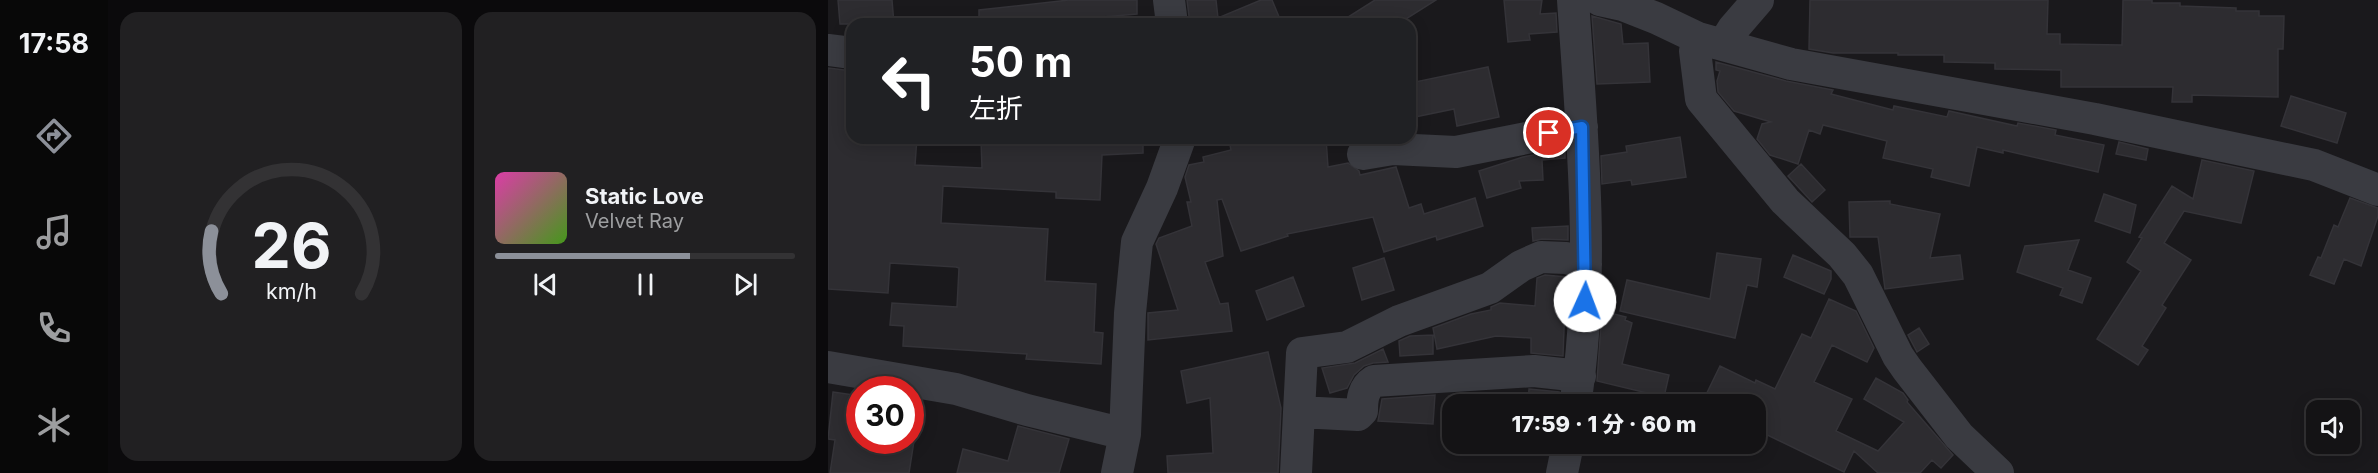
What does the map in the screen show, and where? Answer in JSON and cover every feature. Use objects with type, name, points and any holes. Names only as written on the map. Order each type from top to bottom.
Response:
[{"type":"street","points":[[1169,0],[1171,18]]},
{"type":"street","points":[[1299,412],[1358,415],[1362,411],[1362,398],[1370,383],[1374,381],[1534,371],[1578,391],[1586,264],[1582,127],[1573,0]]},
{"type":"street","points":[[1600,0],[1623,5],[1710,41],[1791,64],[2095,119],[2314,165],[2378,190]]},
{"type":"street","points":[[1758,0],[1732,29],[1695,51],[1701,99],[1785,201],[1842,255],[1858,275],[1898,356],[1907,369],[1959,436],[1998,473]]},
{"type":"street","points":[[828,50],[846,52]]},
{"type":"street","points":[[1363,154],[1393,149],[1456,152],[1582,127]]},
{"type":"street","points":[[1117,473],[1125,434],[1130,313],[1137,242],[1162,188],[1178,144]]},
{"type":"street","points":[[1296,473],[1302,353],[1347,347],[1399,321],[1490,288],[1521,266],[1541,257],[1566,258],[1586,264]]},
{"type":"street","points":[[828,367],[956,389],[1027,410],[1125,434]]},
{"type":"street","points":[[1562,473],[1566,454]]},
{"type":"building","points":[[838,0],[892,0],[894,18],[846,18],[846,24],[840,24]]},
{"type":"building","points":[[1069,0],[1137,0],[1137,14],[1092,18],[979,18],[979,10]]},
{"type":"building","points":[[1187,0],[1216,0],[1218,18],[1189,18]]},
{"type":"building","points":[[1261,0],[1272,0],[1280,18],[1218,18]]},
{"type":"building","points":[[1375,0],[1436,0],[1408,18],[1346,18]]},
{"type":"building","points":[[1504,0],[1542,0],[1540,14],[1556,13],[1557,32],[1529,34],[1530,40],[1508,42]]},
{"type":"building","points":[[1810,0],[2048,0],[2047,34],[2060,34],[2060,44],[2122,45],[2123,0],[2152,0],[2152,3],[2180,3],[2180,6],[2236,8],[2236,11],[2259,11],[2259,16],[2284,16],[2283,49],[2278,49],[2278,97],[2192,95],[2192,102],[2172,102],[2173,87],[2061,87],[2061,70],[1995,69],[1995,63],[1944,62],[1944,55],[1833,53],[1809,49]]},
{"type":"building","points":[[1592,16],[1621,24],[1623,44],[1648,43],[1650,82],[1597,84]]},
{"type":"building","points":[[1716,62],[1786,81],[1833,90],[1831,94],[1893,110],[1894,106],[1947,117],[1949,111],[2017,126],[2018,123],[2056,130],[2055,135],[2104,145],[2098,172],[2003,150],[2003,153],[1977,147],[1969,186],[1931,177],[1933,169],[1883,158],[1887,141],[1823,125],[1820,134],[1809,130],[1798,164],[1770,155],[1757,139],[1762,124],[1771,122],[1734,111],[1718,92],[1717,81],[1720,71],[1716,70]]},
{"type":"building","points":[[1488,67],[1499,117],[1457,126],[1454,109],[1416,117],[1416,82]]},
{"type":"building","points":[[828,68],[846,70],[846,144],[917,144],[915,165],[982,168],[981,144],[1143,144],[1143,153],[1102,155],[1100,200],[1056,198],[1056,192],[943,186],[941,223],[1048,229],[1045,281],[1096,284],[1094,332],[1103,333],[1101,364],[1026,359],[1027,354],[903,346],[904,326],[890,325],[892,303],[957,307],[959,268],[956,267],[890,263],[888,293],[828,289]]},
{"type":"building","points":[[2291,96],[2346,113],[2337,143],[2281,126]]},
{"type":"building","points":[[1680,137],[1686,177],[1632,185],[1631,180],[1602,184],[1601,156],[1627,152],[1626,146]]},
{"type":"building","points":[[2119,142],[2148,149],[2146,160],[2116,154]]},
{"type":"building","points":[[1326,144],[1328,167],[1348,163],[1359,171],[1360,175],[1396,167],[1409,208],[1421,204],[1424,214],[1475,198],[1483,226],[1437,240],[1436,236],[1384,252],[1373,217],[1287,234],[1288,236],[1241,251],[1222,199],[1217,200],[1223,256],[1205,262],[1220,304],[1228,303],[1232,331],[1148,340],[1148,313],[1178,310],[1156,244],[1159,238],[1192,226],[1187,202],[1191,202],[1185,177],[1189,165],[1204,162],[1203,157],[1231,150],[1230,145]]},
{"type":"building","points":[[1565,149],[1565,158],[1542,160],[1543,180],[1519,181],[1521,188],[1487,198],[1479,171],[1523,157]]},
{"type":"building","points":[[2202,160],[2254,171],[2241,223],[2184,211],[2164,243],[2191,260],[2162,305],[2166,308],[2142,346],[2148,350],[2138,365],[2097,339],[2141,271],[2127,262],[2142,238],[2139,237],[2172,186],[2193,199]]},
{"type":"building","points":[[1801,164],[1825,190],[1812,202],[1788,176]]},
{"type":"building","points":[[2104,194],[2136,205],[2130,233],[2095,221]]},
{"type":"building","points":[[2350,198],[2378,208],[2378,216],[2361,266],[2344,259],[2334,284],[2310,275],[2318,257],[2321,258],[2334,225],[2338,227]]},
{"type":"building","points":[[1890,201],[1890,204],[1940,214],[1930,258],[1960,255],[1963,279],[1885,289],[1878,237],[1850,237],[1849,202]]},
{"type":"building","points":[[1568,226],[1568,240],[1533,241],[1532,228]]},
{"type":"building","points":[[2079,240],[2068,270],[2091,278],[2082,303],[2060,295],[2063,288],[2017,272],[2025,246]]},
{"type":"building","points":[[1717,253],[1761,259],[1757,287],[1747,285],[1735,338],[1620,311],[1627,280],[1710,299]]},
{"type":"building","points":[[1793,255],[1831,271],[1831,279],[1824,294],[1784,277]]},
{"type":"building","points":[[1384,258],[1394,290],[1362,300],[1353,268]]},
{"type":"building","points":[[1545,275],[1566,277],[1563,356],[1531,353],[1531,338],[1496,336],[1437,349],[1433,328],[1471,314],[1491,310],[1491,307],[1500,303],[1535,306],[1537,278]]},
{"type":"building","points":[[1293,277],[1304,306],[1267,320],[1256,291]]},
{"type":"building","points":[[1829,299],[1856,311],[1874,348],[1867,362],[1832,345],[1814,382],[1852,399],[1836,431],[1878,451],[1904,422],[1864,399],[1876,378],[1903,393],[1907,402],[1953,455],[1941,468],[1932,460],[1920,473],[1878,473],[1854,451],[1844,472],[1766,434],[1766,394],[1706,394],[1720,366],[1755,383],[1756,380],[1775,389],[1802,334],[1811,338]]},
{"type":"building","points":[[1602,311],[1626,317],[1625,320],[1632,323],[1622,364],[1669,375],[1665,394],[1651,394],[1597,381]]},
{"type":"building","points":[[1919,328],[1929,344],[1917,352],[1908,335]]},
{"type":"building","points":[[1433,335],[1433,354],[1400,356],[1399,341],[1410,336]]},
{"type":"building","points":[[1383,349],[1388,362],[1364,366],[1354,375],[1347,388],[1330,393],[1322,368],[1355,363]]},
{"type":"building","points":[[1268,352],[1281,408],[1278,473],[1168,473],[1167,456],[1213,453],[1210,398],[1187,403],[1181,371]]},
{"type":"building","points":[[1529,389],[1559,392],[1559,394],[1529,394]]},
{"type":"building","points":[[833,392],[846,394],[846,454],[912,454],[909,473],[830,473],[835,440],[828,439]]},
{"type":"building","points":[[1435,395],[1433,424],[1378,421],[1382,399]]},
{"type":"building","points":[[1018,426],[1069,439],[1059,473],[957,473],[963,449],[1008,461]]},
{"type":"route","points":[[1549,133],[1582,127],[1585,301]]}]
